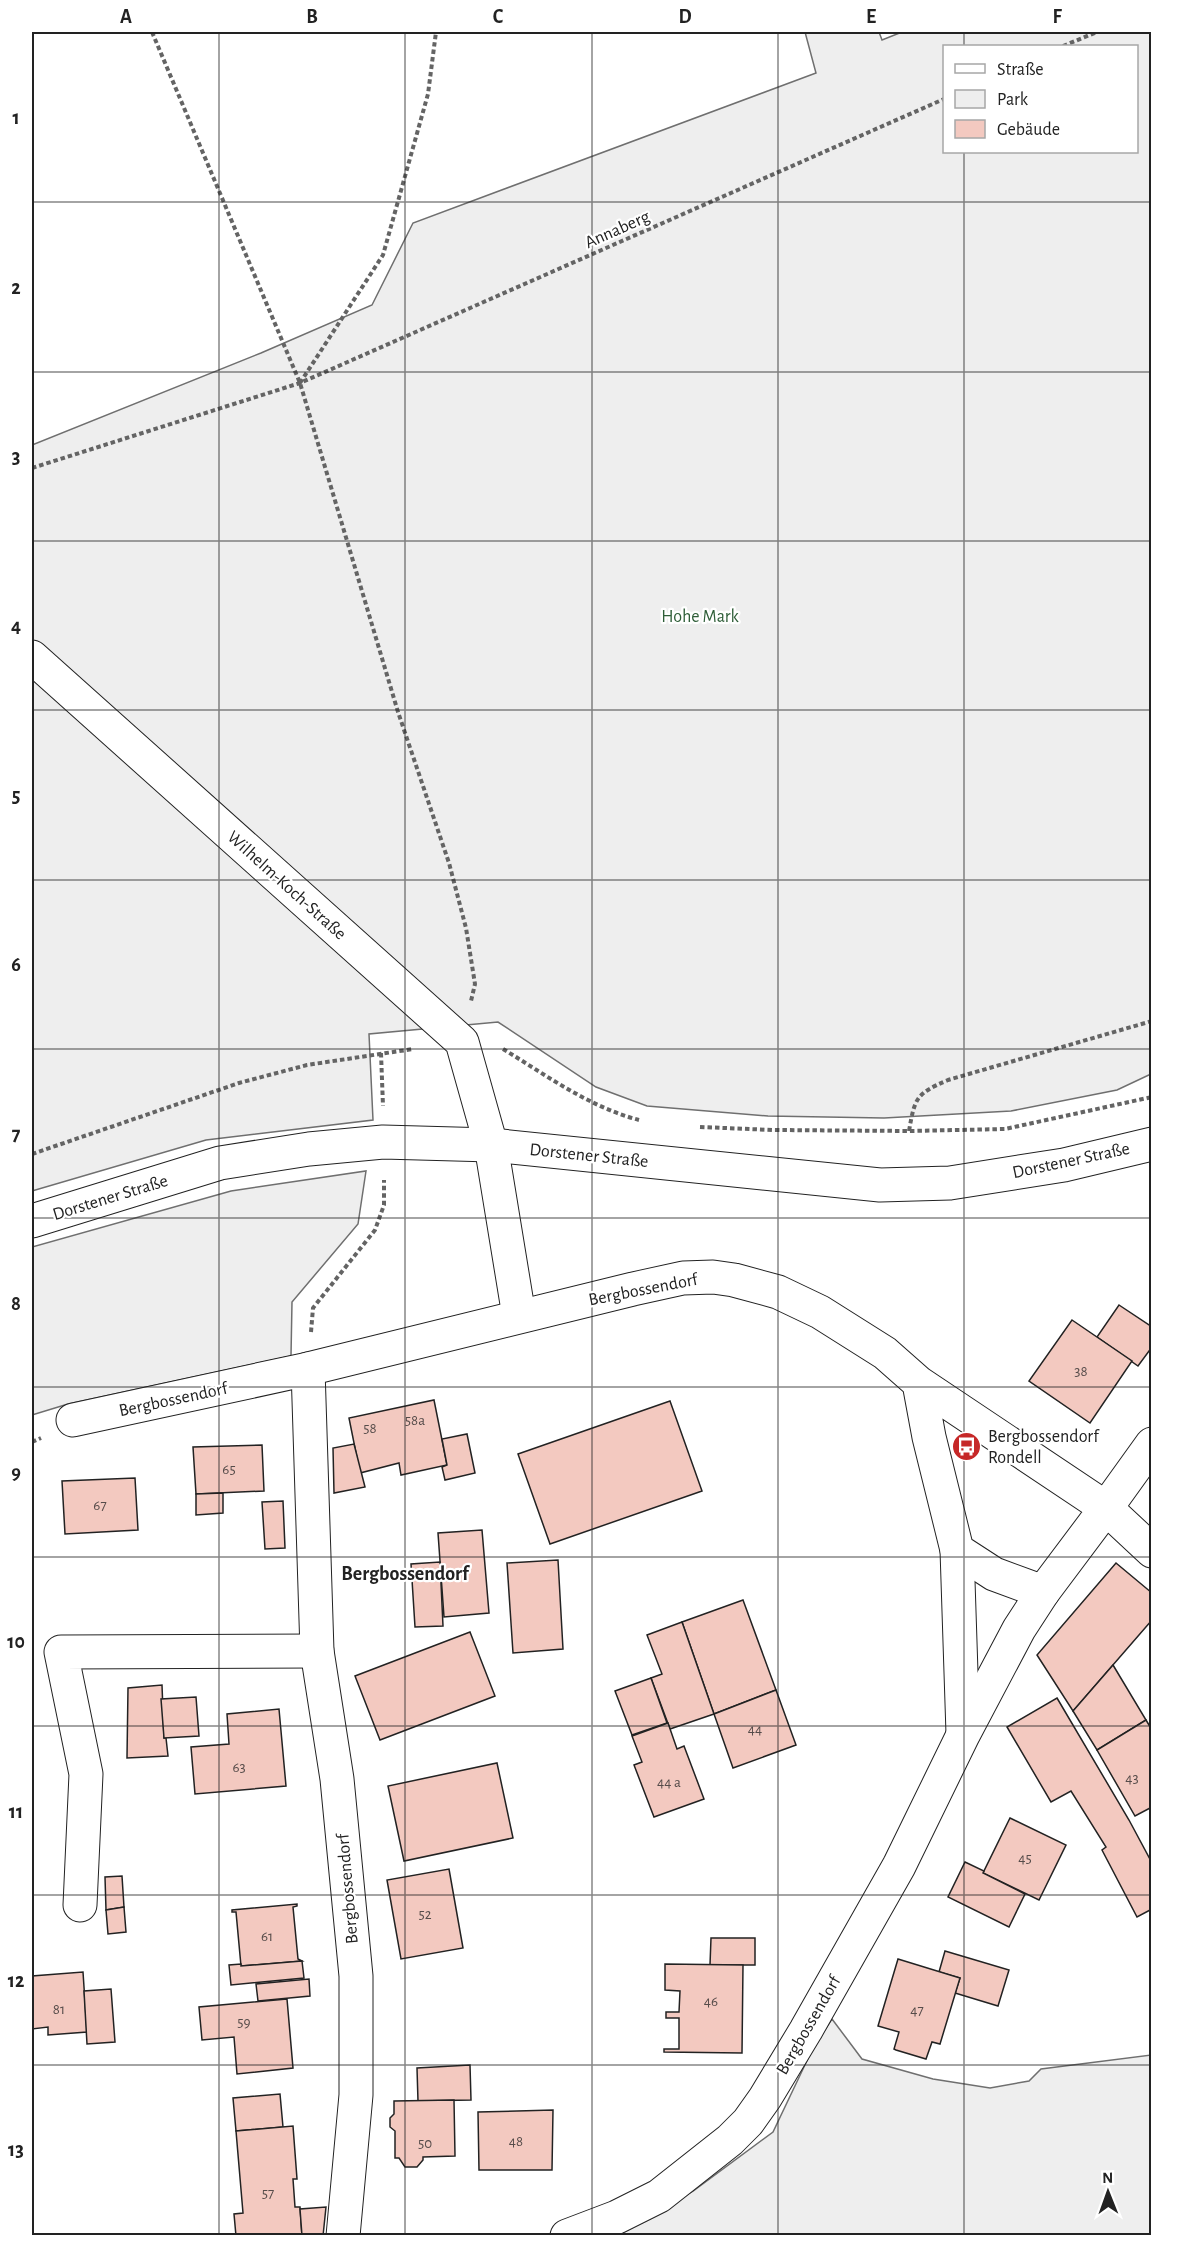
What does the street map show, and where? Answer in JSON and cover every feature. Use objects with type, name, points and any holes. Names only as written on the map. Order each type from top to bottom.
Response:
[{"type":"street","name":"Wilhelm-Koch-Straße","points":[[32,657],[462,1042]]},
{"type":"street","points":[[462,1042],[491,1145],[519,1316]]},
{"type":"street","name":"Dorstener Straße","points":[[32,1221],[220,1163],[309,1149],[383,1142],[491,1145],[880,1185],[950,1183],[1064,1165],[1152,1144]]},
{"type":"street","name":"Bergbossendorf","points":[[73,1420],[308,1369],[683,1278],[713,1277],[778,1292],[820,1312],[885,1353],[919,1383],[1106,1508],[1152,1551]]},
{"type":"street","name":"Bergbossendorf","points":[[308,1369],[317,1651],[337,1779],[356,1976],[356,2096],[343,2235]]},
{"type":"street","name":"Bergbossendorf","points":[[919,1383],[929,1437],[957,1550],[963,1735]]},
{"type":"street","name":"Bergbossendorf","points":[[567,2235],[617,2217],[658,2196],[730,2140],[748,2122],[806,2030],[899,1866],[963,1735],[1019,1629],[1043,1592],[1152,1444]]},
{"type":"street","points":[[957,1550],[994,1574],[1043,1592]]},
{"type":"street","points":[[80,1905],[86,1774],[61,1652],[317,1651]]},
{"type":"path","points":[[152,32],[300,383],[398,712],[448,863],[466,928],[475,984],[462,1042],[483,1042],[496,1045],[590,1101],[615,1114],[642,1121]]},
{"type":"path","points":[[300,383],[383,255],[428,93],[436,32]]},
{"type":"path","points":[[1066,45],[1097,32]]},
{"type":"path","name":"Annaberg","points":[[32,468],[300,383],[943,100]]},
{"type":"path","points":[[909,1131],[913,1106],[924,1090],[948,1080],[1152,1021]]},
{"type":"path","points":[[32,1154],[238,1083],[307,1065],[381,1053],[384,1205],[375,1230],[313,1308],[308,1369]]},
{"type":"path","points":[[690,1126],[773,1130],[909,1131],[1022,1126],[1152,1097]]},
{"type":"green space","name":"Hohe Mark","points":[[805,32],[879,32],[882,40],[902,32],[1151,32],[1151,1074],[1117,1090],[1011,1111],[884,1118],[768,1116],[647,1106],[596,1087],[498,1022],[369,1034],[373,1120],[206,1140],[32,1191],[32,445],[261,353],[372,305],[413,223],[816,73]]},
{"type":"green space","points":[[366,1171],[358,1224],[292,1302],[291,1356],[68,1404],[32,1415],[32,1247],[231,1191]]},
{"type":"green space","points":[[832,2019],[862,2059],[933,2079],[990,2088],[1029,2081],[1041,2069],[1151,2055],[1151,2235],[615,2236],[693,2191],[773,2132],[813,2048]]},
{"type":"building","points":[[1119,1305],[1152,1327],[1152,1347],[1138,1366],[1097,1337]]},
{"type":"building","points":[[1072,1320],[1132,1361],[1090,1423],[1029,1381]]},
{"type":"building","points":[[434,1400],[447,1465],[401,1475],[399,1463],[360,1473],[349,1418]]},
{"type":"building","points":[[670,1401],[702,1491],[550,1544],[518,1454]]},
{"type":"building","points":[[467,1434],[475,1473],[445,1480],[442,1467],[447,1465],[442,1439]]},
{"type":"building","points":[[354,1444],[365,1487],[334,1493],[333,1448]]},
{"type":"building","points":[[262,1445],[264,1491],[196,1494],[193,1447]]},
{"type":"building","points":[[135,1478],[138,1530],[65,1534],[62,1481]]},
{"type":"building","points":[[223,1493],[223,1513],[196,1515],[196,1494]]},
{"type":"building","points":[[283,1501],[285,1548],[265,1549],[262,1502]]},
{"type":"building","points":[[482,1530],[489,1613],[444,1617],[438,1533]]},
{"type":"building","points":[[558,1560],[563,1649],[513,1653],[507,1563]]},
{"type":"building","points":[[440,1562],[443,1626],[415,1627],[411,1564]]},
{"type":"building","points":[[1116,1563],[1152,1593],[1152,1620],[1073,1711],[1037,1655]]},
{"type":"building","points":[[743,1600],[776,1690],[714,1714],[682,1622]]},
{"type":"building","points":[[682,1622],[714,1714],[670,1729],[651,1678],[662,1674],[647,1635]]},
{"type":"building","points":[[470,1632],[495,1696],[380,1740],[355,1676]]},
{"type":"building","points":[[1113,1665],[1146,1720],[1097,1750],[1073,1711]]},
{"type":"building","points":[[651,1678],[667,1723],[632,1735],[615,1691]]},
{"type":"building","points":[[162,1685],[164,1738],[166,1738],[168,1756],[127,1758],[128,1688]]},
{"type":"building","points":[[776,1690],[796,1745],[733,1768],[714,1714]]},
{"type":"building","points":[[196,1697],[199,1736],[164,1738],[161,1699]]},
{"type":"building","points":[[1057,1698],[1152,1863],[1152,1909],[1137,1917],[1102,1850],[1106,1847],[1071,1791],[1051,1802],[1007,1727]]},
{"type":"building","points":[[279,1709],[286,1786],[195,1794],[191,1747],[229,1744],[227,1714]]},
{"type":"building","points":[[1146,1720],[1152,1730],[1152,1807],[1135,1816],[1097,1750]]},
{"type":"building","points":[[668,1723],[677,1749],[684,1746],[704,1799],[654,1817],[634,1765],[642,1762],[632,1736]]},
{"type":"building","points":[[497,1763],[513,1838],[404,1861],[388,1786]]},
{"type":"building","points":[[1010,1818],[1066,1845],[1039,1900],[983,1873]]},
{"type":"building","points":[[965,1862],[1025,1894],[1009,1927],[948,1897]]},
{"type":"building","points":[[449,1869],[463,1948],[401,1959],[387,1880]]},
{"type":"building","points":[[122,1876],[124,1907],[106,1910],[105,1877]]},
{"type":"building","points":[[297,1904],[293,1907],[298,1959],[302,1961],[241,1966],[236,1912],[232,1910]]},
{"type":"building","points":[[124,1907],[126,1932],[108,1934],[106,1910]]},
{"type":"building","points":[[711,1938],[755,1938],[755,1965],[710,1965]]},
{"type":"building","points":[[945,1951],[1009,1970],[998,2006],[955,1993],[960,1978],[939,1972]]},
{"type":"building","points":[[898,1959],[960,1978],[940,2044],[932,2042],[926,2059],[894,2049],[899,2032],[878,2026]]},
{"type":"building","points":[[302,1961],[304,1978],[231,1985],[229,1965]]},
{"type":"building","points":[[665,1964],[743,1965],[742,2053],[664,2052],[664,2049],[679,2049],[679,2018],[666,2018],[666,2012],[679,2012],[680,1991],[665,1990]]},
{"type":"building","points":[[83,1972],[87,2032],[48,2035],[48,2027],[32,2029],[32,1976]]},
{"type":"building","points":[[309,1979],[310,1996],[258,2001],[256,1984]]},
{"type":"building","points":[[111,1989],[115,2042],[87,2044],[84,1991]]},
{"type":"building","points":[[287,1999],[293,2068],[237,2074],[234,2037],[202,2040],[199,2007]]},
{"type":"building","points":[[470,2065],[471,2100],[418,2101],[417,2068]]},
{"type":"building","points":[[280,2094],[283,2127],[236,2131],[233,2098]]},
{"type":"building","points":[[454,2100],[455,2156],[423,2157],[417,2167],[405,2167],[399,2158],[395,2158],[395,2131],[390,2127],[390,2118],[394,2114],[394,2101]]},
{"type":"building","points":[[553,2110],[552,2170],[479,2170],[478,2112]]},
{"type":"building","points":[[293,2126],[297,2179],[293,2179],[295,2207],[300,2207],[302,2236],[236,2236],[234,2214],[243,2213],[236,2131]]},
{"type":"building","points":[[326,2207],[323,2236],[302,2236],[300,2209]]},
{"type":"place","name":"Bergbossendorf Rondell","points":[[967,1446]]},
{"type":"district","name":"Bergbossendorf","points":[[405,1573]]}]
